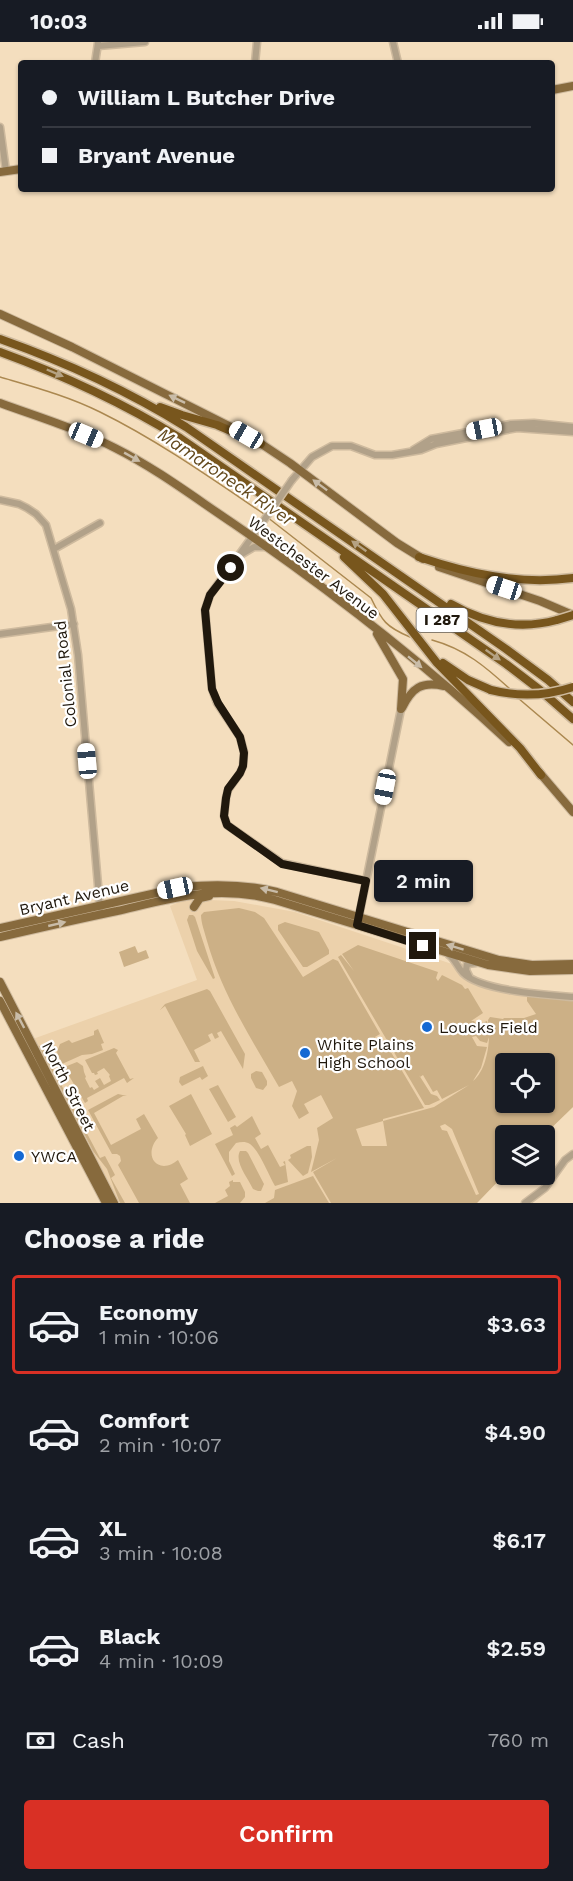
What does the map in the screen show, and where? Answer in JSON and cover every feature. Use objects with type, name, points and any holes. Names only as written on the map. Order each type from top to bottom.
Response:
[{"type":"highway","name":"I 287","points":[[0,339],[71,366],[127,393],[201,437],[521,659],[573,702]]},
{"type":"highway","name":"I 287","points":[[0,352],[74,382],[143,417],[208,457],[514,670],[573,719]]},
{"type":"highway","points":[[127,393],[182,415],[218,425],[261,444]]},
{"type":"highway","points":[[307,526],[369,579],[437,663],[520,748],[541,775]]},
{"type":"highway","points":[[419,557],[461,570],[500,578],[536,580],[573,578]]},
{"type":"highway","points":[[407,580],[464,611],[488,620],[522,625],[557,620],[573,615]]},
{"type":"highway","points":[[406,623],[446,666],[468,681],[491,690],[532,695],[573,687]]},
{"type":"main road","points":[[555,89],[573,86]]},
{"type":"main road","points":[[3,171],[18,169]]},
{"type":"main road","points":[[0,314],[206,414],[261,444],[419,557],[442,568],[540,601],[573,615]]},
{"type":"main road","name":"Westchester Avenue","points":[[0,403],[73,430],[121,451],[160,474],[322,586],[445,686],[504,738],[541,775],[573,812]]},
{"type":"main road","points":[[370,625],[402,677],[401,709]]},
{"type":"main road","points":[[401,709],[408,696],[419,687],[430,684],[445,686]]},
{"type":"main road","name":"Bryant Avenue","points":[[0,928],[183,887],[225,884],[260,888],[447,954],[479,963],[530,971],[573,970]]},
{"type":"main road","name":"Bryant Avenue","points":[[0,937],[185,895],[243,893],[358,921],[498,960],[532,965],[573,964]]},
{"type":"main road","points":[[194,907],[200,898],[207,896],[275,900]]},
{"type":"main road","name":"North Street","points":[[0,982],[114,1203]]},
{"type":"main road","name":"North Street","points":[[0,1001],[106,1203]]},
{"type":"street","points":[[96,60],[98,44],[145,42]]},
{"type":"street","points":[[255,60],[257,42]]},
{"type":"street","points":[[393,42],[397,60]]},
{"type":"street","points":[[0,127],[3,171]]},
{"type":"street","points":[[412,451],[415,447],[431,440],[511,424],[534,423],[573,427]]},
{"type":"street","points":[[366,881],[282,864],[227,825],[224,819],[227,792],[240,773],[244,753],[240,737],[218,703],[212,689],[205,610],[210,595],[300,470],[317,453],[332,446],[351,446],[375,455],[392,455],[442,442],[518,428],[573,432]]},
{"type":"street","name":"Colonial Road","points":[[0,500],[19,504],[36,514],[46,525],[74,624],[100,914]]},
{"type":"street","points":[[54,549],[100,523]]},
{"type":"street","points":[[239,556],[254,547],[267,547]]},
{"type":"street","points":[[0,634],[74,624]]},
{"type":"street","points":[[358,921],[401,709]]},
{"type":"street","points":[[447,954],[455,960],[462,972],[483,984],[573,997]]},
{"type":"street","points":[[469,977],[466,970],[467,964],[479,963]]},
{"type":"street","points":[[525,1203],[545,1188],[565,1160],[573,1154]]},
{"type":"shaded area","name":"White Plains High School","points":[[186,899],[234,901],[295,912],[455,965],[480,986],[520,994],[565,999],[573,1107],[554,1125],[495,1125],[495,1184],[477,1203],[114,1203],[30,1040],[197,980],[170,906]]},
{"type":"shaded area","points":[[239,908],[255,912],[264,918],[303,977],[333,959],[338,961],[380,1034],[375,1037],[379,1045],[385,1042],[424,1108],[383,1119],[383,1121],[434,1107],[469,1085],[442,1099],[437,1090],[433,1092],[423,1075],[420,1077],[431,1094],[440,1100],[425,1105],[338,957],[341,955],[354,971],[342,954],[358,945],[438,972],[436,978],[438,981],[442,975],[462,985],[465,989],[468,988],[483,1013],[471,1021],[477,1025],[487,1021],[489,1037],[488,1020],[490,1017],[524,1018],[536,1014],[527,1001],[527,995],[573,1000],[573,1107],[554,1125],[495,1125],[495,1184],[477,1203],[331,1203],[313,1172],[337,1158],[311,1172],[319,1140],[317,1128],[333,1118],[321,1095],[304,1104],[309,1113],[299,1119],[292,1106],[297,1091],[292,1081],[279,1087],[229,998],[213,961],[201,915],[204,912]],"holes":[[[476,1036],[480,1041],[487,1043],[489,1037],[489,1044],[482,1069],[473,1081],[481,1068],[487,1047],[477,1046],[472,1037]],[[383,1121],[387,1146],[362,1146],[356,1129]],[[445,1124],[452,1129],[479,1194],[476,1195],[447,1131],[442,1130],[440,1126]]]},
{"type":"shaded area","points":[[189,915],[195,917],[215,978],[213,979],[197,951],[187,920]]},
{"type":"shaded area","points":[[285,922],[319,932],[329,954],[303,967],[278,930],[278,925]]},
{"type":"shaded area","points":[[135,946],[138,953],[146,950],[149,958],[124,967],[119,952]]},
{"type":"shaded area","points":[[207,989],[245,1054],[243,1069],[221,1031],[217,1033],[219,1037],[215,1039],[212,1033],[208,1035],[211,1041],[194,1050],[200,1062],[195,1062],[165,1006],[160,1010],[165,1004]]},
{"type":"shaded area","points":[[98,1029],[104,1043],[101,1044],[103,1050],[82,1055],[62,1064],[57,1052],[60,1044],[69,1040],[72,1043],[94,1035],[94,1031]]},
{"type":"shaded area","points":[[39,1046],[46,1048],[49,1052],[50,1054],[46,1056],[100,1158],[105,1156],[115,1175],[111,1178],[125,1203],[120,1203],[107,1169],[93,1151]]},
{"type":"shaded area","points":[[114,1048],[118,1050],[116,1053],[130,1079],[134,1078],[127,1083],[124,1078],[87,1098],[88,1101],[85,1103],[65,1069],[77,1062],[83,1066],[85,1078],[90,1088],[94,1090],[99,1087],[95,1081],[100,1078],[104,1085],[111,1081],[110,1075],[104,1068],[95,1075],[85,1060]]},
{"type":"shaded area","points":[[203,1066],[208,1076],[202,1080],[200,1077],[182,1086],[179,1082],[180,1077]]},
{"type":"shaded area","points":[[256,1071],[262,1072],[267,1081],[263,1090],[256,1088],[251,1078],[251,1074]]},
{"type":"shaded area","points":[[218,1085],[236,1117],[228,1122],[209,1089]]},
{"type":"shaded area","points":[[118,1094],[127,1096],[123,1096],[94,1113],[111,1145],[141,1129],[136,1119],[144,1114],[158,1138],[152,1150],[153,1159],[159,1165],[164,1166],[178,1160],[188,1179],[180,1184],[190,1203],[139,1203],[118,1165],[121,1161],[120,1156],[112,1154],[88,1110]]},
{"type":"shaded area","points":[[191,1094],[212,1134],[190,1146],[186,1134],[169,1106]]},
{"type":"shaded area","points":[[252,1116],[261,1134],[255,1138],[261,1149],[268,1145],[280,1167],[285,1165],[283,1162],[285,1161],[288,1182],[275,1186],[257,1152],[245,1142],[236,1143],[229,1152],[229,1161],[235,1174],[232,1176],[215,1144],[233,1135],[230,1128],[235,1125],[237,1127]]},
{"type":"shaded area","points":[[311,1146],[312,1157],[308,1173],[303,1176],[288,1160],[291,1158],[290,1155]]},
{"type":"shaded area","points":[[240,1151],[248,1153],[264,1184],[261,1191],[253,1189],[242,1170],[239,1160]]},
{"type":"shaded area","points":[[313,1176],[329,1203],[265,1203],[274,1198],[275,1190]]},
{"type":"shaded area","points":[[233,1180],[233,1182],[240,1182],[245,1197],[240,1203],[215,1203],[228,1196],[225,1190],[230,1186],[229,1182]]},
{"type":"waterway","name":"Mamaroneck River","points":[[0,377],[51,392],[100,412],[184,460],[264,514]]},
{"type":"waterway","name":"Mamaroneck River","points":[[267,517],[371,598],[386,622],[395,630],[410,637]]},
{"type":"waterway","name":"Mamaroneck River","points":[[432,640],[455,648],[474,660],[511,690]]},
{"type":"waterway","name":"Mamaroneck River","points":[[518,698],[573,745]]},
{"type":"place","name":"Loucks Field","points":[[427,1027]]},
{"type":"place","name":"White Plains High School","points":[[305,1053]]},
{"type":"place","name":"YWCA","points":[[19,1156]]},
{"type":"route","points":[[231,568],[210,595],[205,610],[212,689],[218,703],[240,737],[244,753],[240,773],[227,792],[224,816],[227,825],[282,864],[366,881],[357,925],[423,946]]}]
